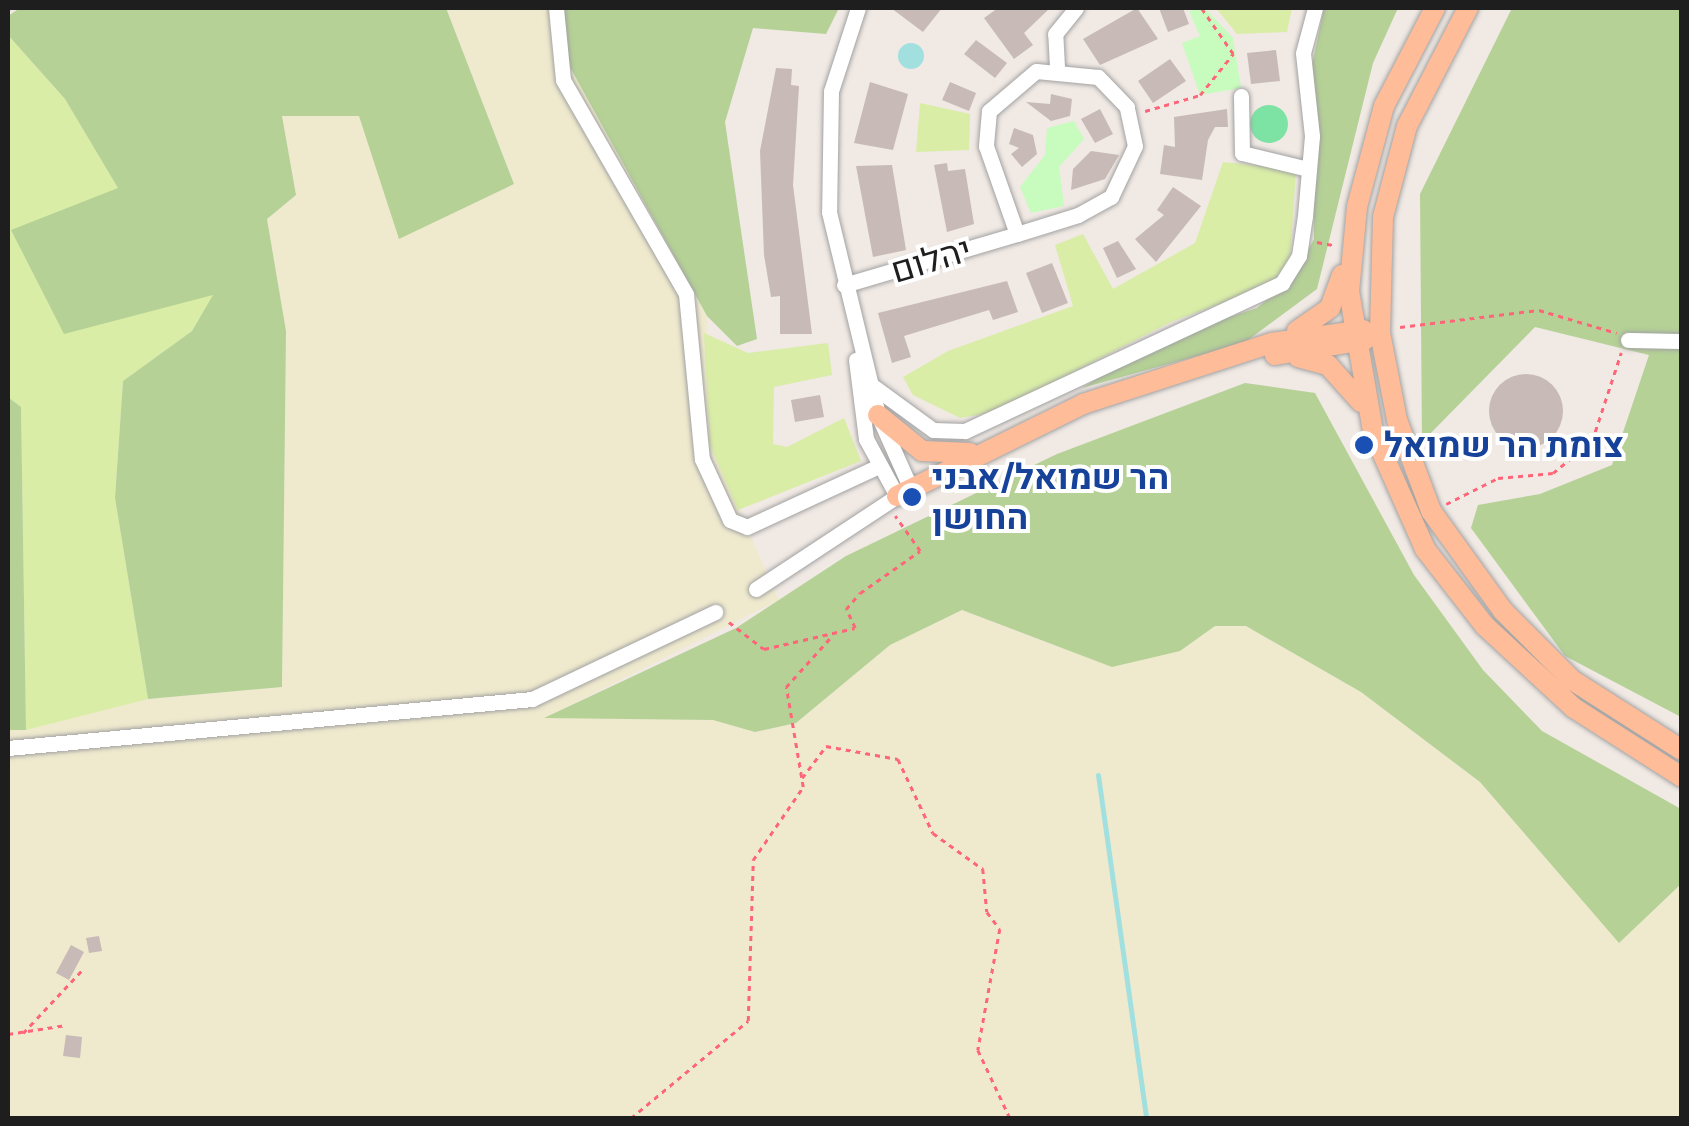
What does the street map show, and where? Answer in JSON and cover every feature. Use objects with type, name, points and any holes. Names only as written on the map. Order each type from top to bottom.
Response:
[{"type":"main road","points":[[1277,349],[1336,298],[1372,114],[1435,8]]},
{"type":"main road","points":[[1468,8],[1426,81],[1392,175],[1387,330],[1397,420],[1431,511],[1534,645],[1609,708],[1682,750]]},
{"type":"main road","points":[[1420,30],[1384,106],[1357,206],[1354,336],[1367,412],[1402,507],[1448,584],[1574,708],[1682,777]]},
{"type":"main road","points":[[904,492],[972,453],[1083,404],[1277,349],[1387,330]]},
{"type":"main road","points":[[1277,349],[1328,365],[1367,412]]},
{"type":"main road","points":[[878,414],[922,450],[972,453]]},
{"type":"street","points":[[556,8],[563,80],[686,294],[702,459],[730,520],[747,527],[878,466]]},
{"type":"street","points":[[858,8],[838,59],[827,134],[828,212],[854,326],[904,492]]},
{"type":"street","points":[[1076,8],[1055,34],[1057,67],[1098,77],[1129,115]]},
{"type":"street","points":[[870,384],[933,430],[992,422],[1170,329],[1261,298],[1282,284],[1302,240],[1308,169],[1303,53],[1315,8]]},
{"type":"street","name":"יהלום","points":[[1017,234],[984,128],[996,96],[1057,67]]},
{"type":"street","points":[[1241,96],[1242,152],[1308,169]]},
{"type":"street","name":"יהלום","points":[[844,286],[1017,234],[1111,197],[1131,169],[1129,115]]},
{"type":"street","points":[[854,326],[860,413],[878,466],[904,492]]},
{"type":"street","points":[[1628,340],[1682,341]]},
{"type":"street","points":[[756,589],[904,492]]},
{"type":"street","points":[[8,748],[532,699],[715,612]]},
{"type":"path","points":[[1129,115],[1200,95],[1232,54],[1200,8]]},
{"type":"path","points":[[1302,240],[1335,245]]},
{"type":"path","points":[[1387,330],[1539,310],[1592,320],[1628,340],[1592,442],[1553,473],[1498,478],[1431,511]]},
{"type":"path","points":[[715,612],[764,649],[830,637],[786,687],[802,780]]},
{"type":"path","points":[[631,1118],[748,1022],[753,860],[782,829],[802,780],[826,746],[898,759],[933,833],[983,869],[988,912],[1000,929],[978,1050],[1010,1118]]},
{"type":"path","points":[[22,1033],[82,968]]},
{"type":"path","points":[[8,1034],[66,1025]]},
{"type":"shaded area","points":[[446,8],[564,8],[565,58],[707,316],[710,445],[779,600],[547,717],[713,720],[755,732],[796,723],[890,645],[962,610],[1061,648],[1180,651],[1215,626],[1246,626],[1361,692],[1480,782],[1619,942],[1681,884],[1681,1118],[8,1118],[8,730],[148,699],[282,687],[286,331],[267,219],[296,195],[282,115],[359,116],[514,183]]},
{"type":"green space","points":[[20,8],[446,8],[514,184],[399,239],[359,116],[282,116],[296,195],[267,219],[286,331],[282,687],[148,699],[115,498],[123,381],[192,331],[213,295],[64,334],[11,230],[118,188],[65,99],[8,35],[8,16]]},
{"type":"green space","points":[[564,8],[839,8],[826,34],[753,28],[725,122],[757,339],[737,346],[707,316],[565,58]]},
{"type":"green space","points":[[1205,8],[1233,38],[1241,88],[1200,95],[1182,43],[1200,36],[1189,11]]},
{"type":"green space","points":[[1216,8],[1292,8],[1287,32],[1237,34]]},
{"type":"green space","points":[[1324,8],[1398,8],[1373,63],[1317,289],[1244,343],[1082,388],[1159,340],[1257,308],[1294,277],[1314,239],[1311,70]]},
{"type":"green space","points":[[1512,8],[1681,8],[1681,717],[1565,656],[1471,528],[1478,505],[1540,494],[1612,465],[1649,355],[1535,327],[1422,442],[1420,194]]},
{"type":"green space","points":[[8,35],[65,99],[119,189],[214,294],[192,331],[123,381],[115,498],[148,699],[26,730],[21,407],[8,397]]},
{"type":"green space","points":[[920,103],[970,114],[969,150],[916,152]]},
{"type":"green space","points":[[1269,105],[1282,111],[1288,124],[1282,137],[1269,143],[1256,137],[1250,124],[1256,111]]},
{"type":"green space","points":[[1074,121],[1084,139],[1059,167],[1064,206],[1031,213],[1020,187],[1045,155],[1047,128]]},
{"type":"green space","points":[[1223,162],[1296,170],[1290,259],[1271,285],[1171,322],[995,412],[960,418],[913,395],[903,377],[948,351],[1073,306],[1055,245],[1083,234],[1113,289],[1195,243]]},
{"type":"green space","points":[[704,333],[748,353],[828,343],[832,375],[774,387],[773,444],[787,447],[844,418],[861,461],[738,510],[710,445]]},
{"type":"green space","points":[[1245,383],[1315,393],[1414,575],[1483,670],[1542,731],[1681,809],[1681,884],[1619,943],[1480,782],[1361,692],[1246,626],[1215,626],[1180,651],[1112,667],[962,610],[890,645],[796,723],[755,732],[713,720],[544,718],[736,628],[846,556],[1057,454]]},
{"type":"green space","points":[[8,397],[21,407],[26,730],[8,730]]},
{"type":"water","points":[[911,43],[920,47],[924,56],[920,65],[911,69],[902,65],[898,56],[902,47]]},
{"type":"building","points":[[891,8],[942,8],[923,32]]},
{"type":"building","points":[[998,8],[1050,8],[1024,33],[1033,45],[1014,59],[984,18]]},
{"type":"building","points":[[1137,8],[1158,39],[1100,65],[1083,39]]},
{"type":"building","points":[[1159,8],[1183,8],[1189,24],[1168,32]]},
{"type":"building","points":[[976,40],[1007,63],[995,78],[964,54]]},
{"type":"building","points":[[1276,50],[1280,81],[1251,84],[1247,53]]},
{"type":"building","points":[[1170,59],[1186,81],[1153,103],[1138,81]]},
{"type":"building","points":[[776,68],[792,69],[791,85],[799,86],[793,185],[812,334],[780,334],[780,296],[771,297],[764,255],[760,151]]},
{"type":"building","points":[[870,82],[908,94],[893,150],[854,143]]},
{"type":"building","points":[[950,82],[976,93],[969,111],[942,100]]},
{"type":"building","points":[[1051,94],[1072,99],[1070,116],[1051,121],[1026,102],[1050,104]]},
{"type":"building","points":[[1100,109],[1113,134],[1095,143],[1081,119]]},
{"type":"building","points":[[1227,109],[1228,127],[1215,127],[1208,140],[1202,180],[1160,174],[1164,145],[1175,147],[1174,117]]},
{"type":"building","points":[[1014,128],[1033,135],[1037,154],[1022,167],[1011,154],[1019,148],[1009,144]]},
{"type":"building","points":[[1091,151],[1119,155],[1105,179],[1071,190],[1073,169]]},
{"type":"building","points":[[947,163],[948,171],[965,169],[974,224],[947,232],[934,165]]},
{"type":"building","points":[[892,165],[906,250],[873,257],[856,166]]},
{"type":"building","points":[[1173,187],[1201,206],[1156,262],[1135,239],[1164,215],[1157,210]]},
{"type":"building","points":[[1118,241],[1136,269],[1117,278],[1103,248]]},
{"type":"building","points":[[1052,263],[1068,303],[1042,313],[1026,273]]},
{"type":"building","points":[[1007,281],[1018,312],[993,320],[989,310],[904,336],[911,357],[892,363],[878,313]]},
{"type":"building","points":[[1526,374],[1540,376],[1552,385],[1561,397],[1561,425],[1552,437],[1540,446],[1526,448],[1512,446],[1500,437],[1491,425],[1489,411],[1491,397],[1500,385],[1512,376]]},
{"type":"building","points":[[820,395],[824,417],[795,422],[791,400]]},
{"type":"building","points":[[99,936],[102,951],[89,953],[86,938]]},
{"type":"building","points":[[71,945],[84,952],[69,980],[56,973]]},
{"type":"building","points":[[66,1035],[82,1037],[80,1058],[63,1056]]},
{"type":"waterway","points":[[1098,775],[1146,1118]]},
{"type":"place","name":"צומת הר שמואל","points":[[1364,445]]},
{"type":"place","name":"הר שמואל/אבני החושן","points":[[912,497]]}]
